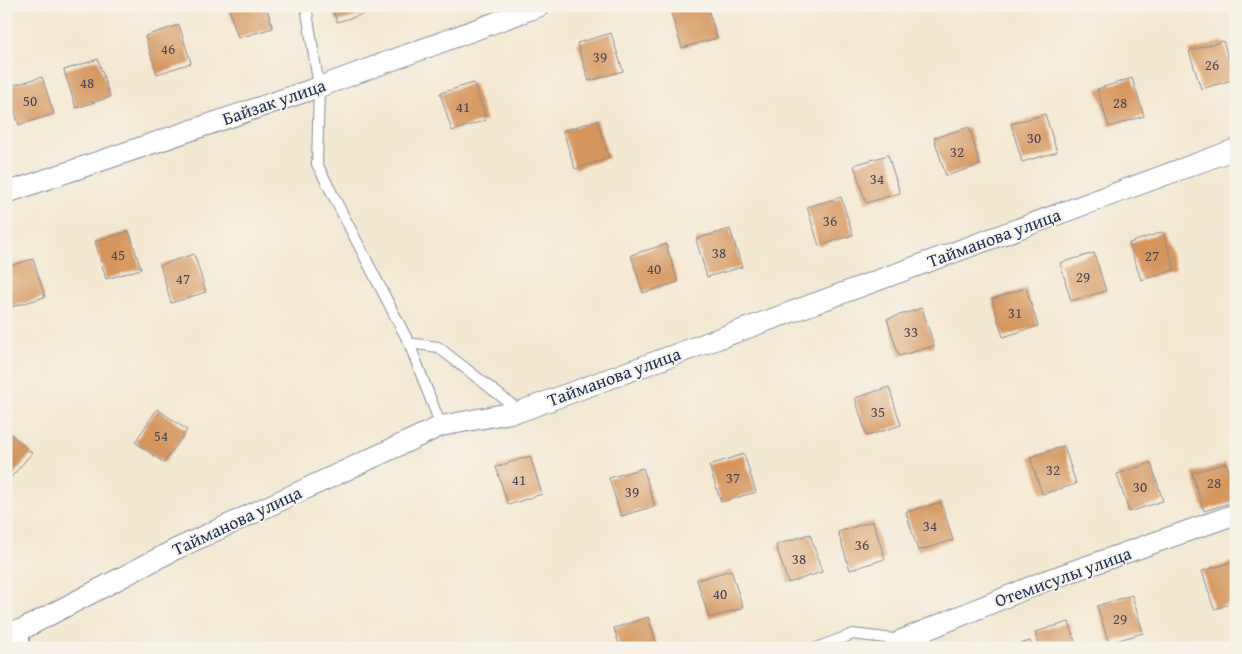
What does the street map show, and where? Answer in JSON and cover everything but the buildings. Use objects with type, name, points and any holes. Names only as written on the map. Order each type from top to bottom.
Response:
[{"type":"street","name":"Байзак улица","points":[[6,193],[319,87],[540,6]]},
{"type":"street","name":"Тайманова улица","points":[[18,637],[174,550],[441,426],[521,411],[1236,149]]},
{"type":"street","name":"Отемисулы улица","points":[[898,644],[1045,581],[1236,514]]},
{"type":"lane","points":[[306,6],[319,87],[317,164],[409,344],[441,426]]},
{"type":"lane","points":[[409,344],[438,346],[475,377],[521,411]]},
{"type":"lane","points":[[816,648],[853,634],[898,644]]}]
